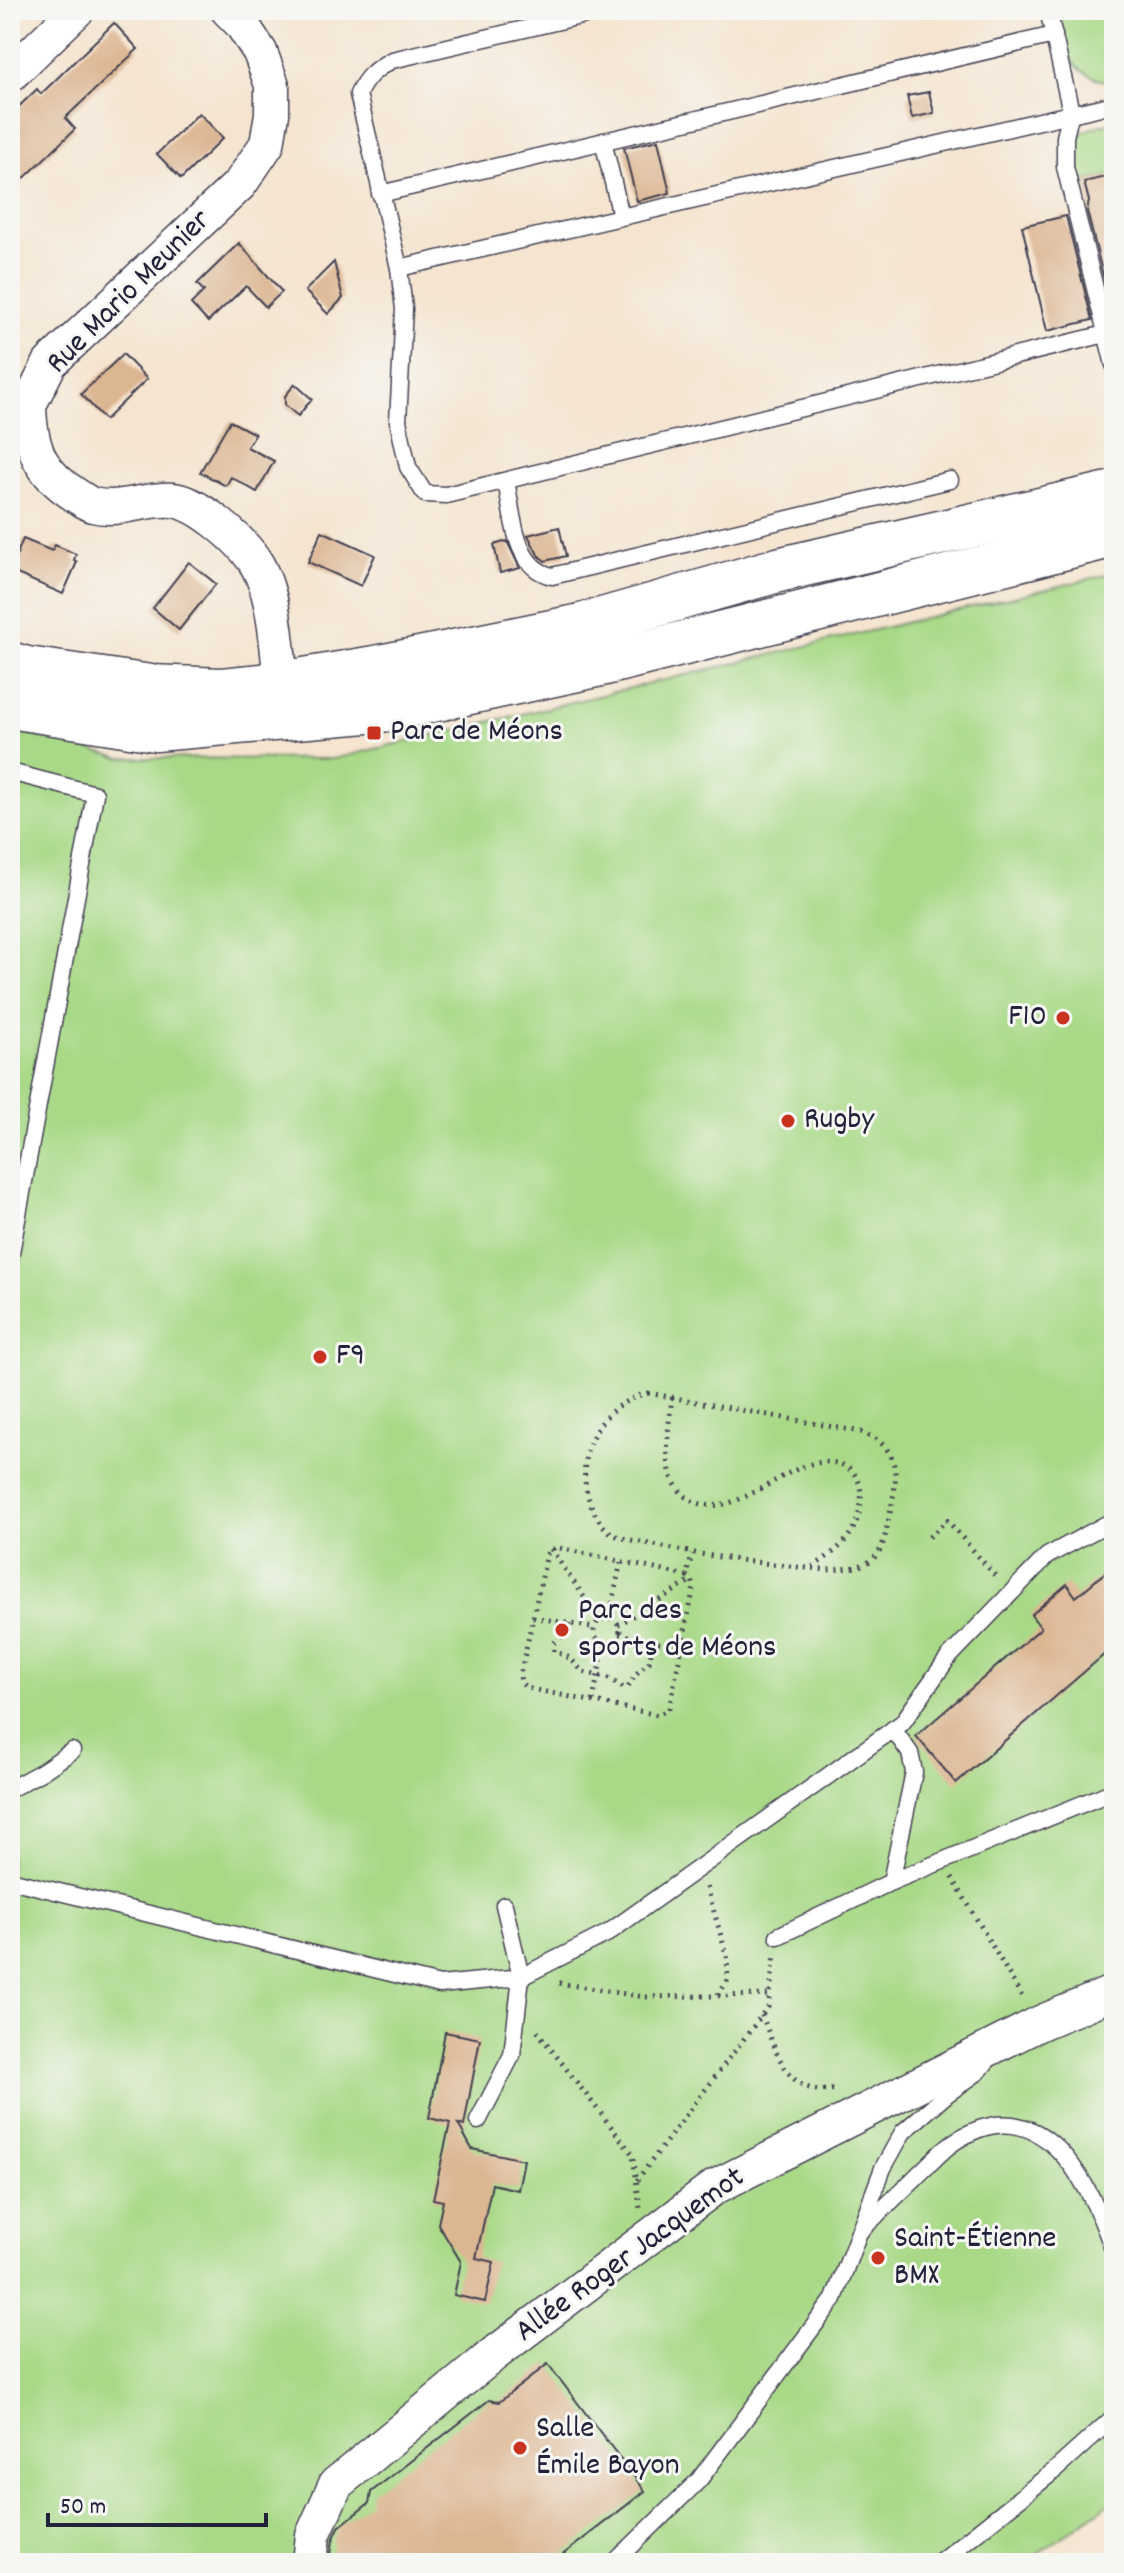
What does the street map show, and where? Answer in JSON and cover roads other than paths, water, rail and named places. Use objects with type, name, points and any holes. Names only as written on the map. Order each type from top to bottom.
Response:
[{"type":"main road","points":[[10,664],[151,687],[222,690],[281,684],[581,626],[778,570],[1114,493]]},
{"type":"main road","points":[[10,706],[156,729],[390,709],[601,664],[1114,535]]},
{"type":"main road","points":[[1031,556],[1114,547]]},
{"type":"street","points":[[10,75],[77,10]]},
{"type":"street","name":"Rue Mario Meunier","points":[[228,10],[241,23],[260,52],[272,85],[272,114],[267,144],[240,184],[50,363],[29,405],[31,433],[32,444],[55,482],[93,505],[124,506],[173,500],[216,520],[255,561],[272,607],[281,684]]},
{"type":"street","name":"Allée Roger Jacquemot","points":[[310,2563],[313,2535],[336,2484],[493,2355],[715,2187],[1004,2041],[1114,1992]]},
{"type":"lane","points":[[606,10],[392,60],[365,79],[358,94],[399,268],[404,309],[398,421],[408,467],[425,494],[446,495],[506,481],[1109,333]]},
{"type":"lane","points":[[1048,10],[1071,112],[1065,137],[1065,167],[1109,333],[1114,365]]},
{"type":"lane","points":[[380,194],[1054,35]]},
{"type":"lane","points":[[399,268],[1114,104]]},
{"type":"lane","points":[[603,141],[621,216]]},
{"type":"lane","points":[[506,481],[521,549],[528,562],[541,573],[552,576],[950,480]]},
{"type":"lane","points":[[10,772],[95,794],[10,1258]]},
{"type":"lane","points":[[10,1880],[440,1985],[521,1977],[608,1933],[902,1723],[948,1658],[1047,1556],[1114,1520]]},
{"type":"lane","points":[[891,1882],[914,1772],[910,1753],[893,1729]]},
{"type":"lane","points":[[10,1789],[72,1751]]},
{"type":"lane","points":[[778,1936],[891,1882],[1114,1791]]},
{"type":"lane","points":[[478,2121],[512,2055],[521,1977],[504,1905]]},
{"type":"lane","points":[[614,2563],[699,2480],[834,2299],[883,2168],[903,2132],[978,2072],[1004,2041]]},
{"type":"lane","points":[[856,2235],[952,2143],[977,2129],[1009,2124],[1040,2133],[1073,2164],[1104,2223],[1114,2252]]},
{"type":"lane","points":[[938,2563],[1054,2471],[1114,2417]]},
{"type":"place","name":"Parc de Méons","points":[[374,733]]},
{"type":"place","name":"F10","points":[[1063,1018]]},
{"type":"place","name":"Rugby","points":[[788,1121]]},
{"type":"place","name":"F9","points":[[320,1357]]},
{"type":"place","name":"Parc des sports de Méons","points":[[562,1630]]},
{"type":"place","name":"Saint-Étienne BMX","points":[[878,2258]]},
{"type":"place","name":"Salle Émile Bayon","points":[[520,2448]]}]
